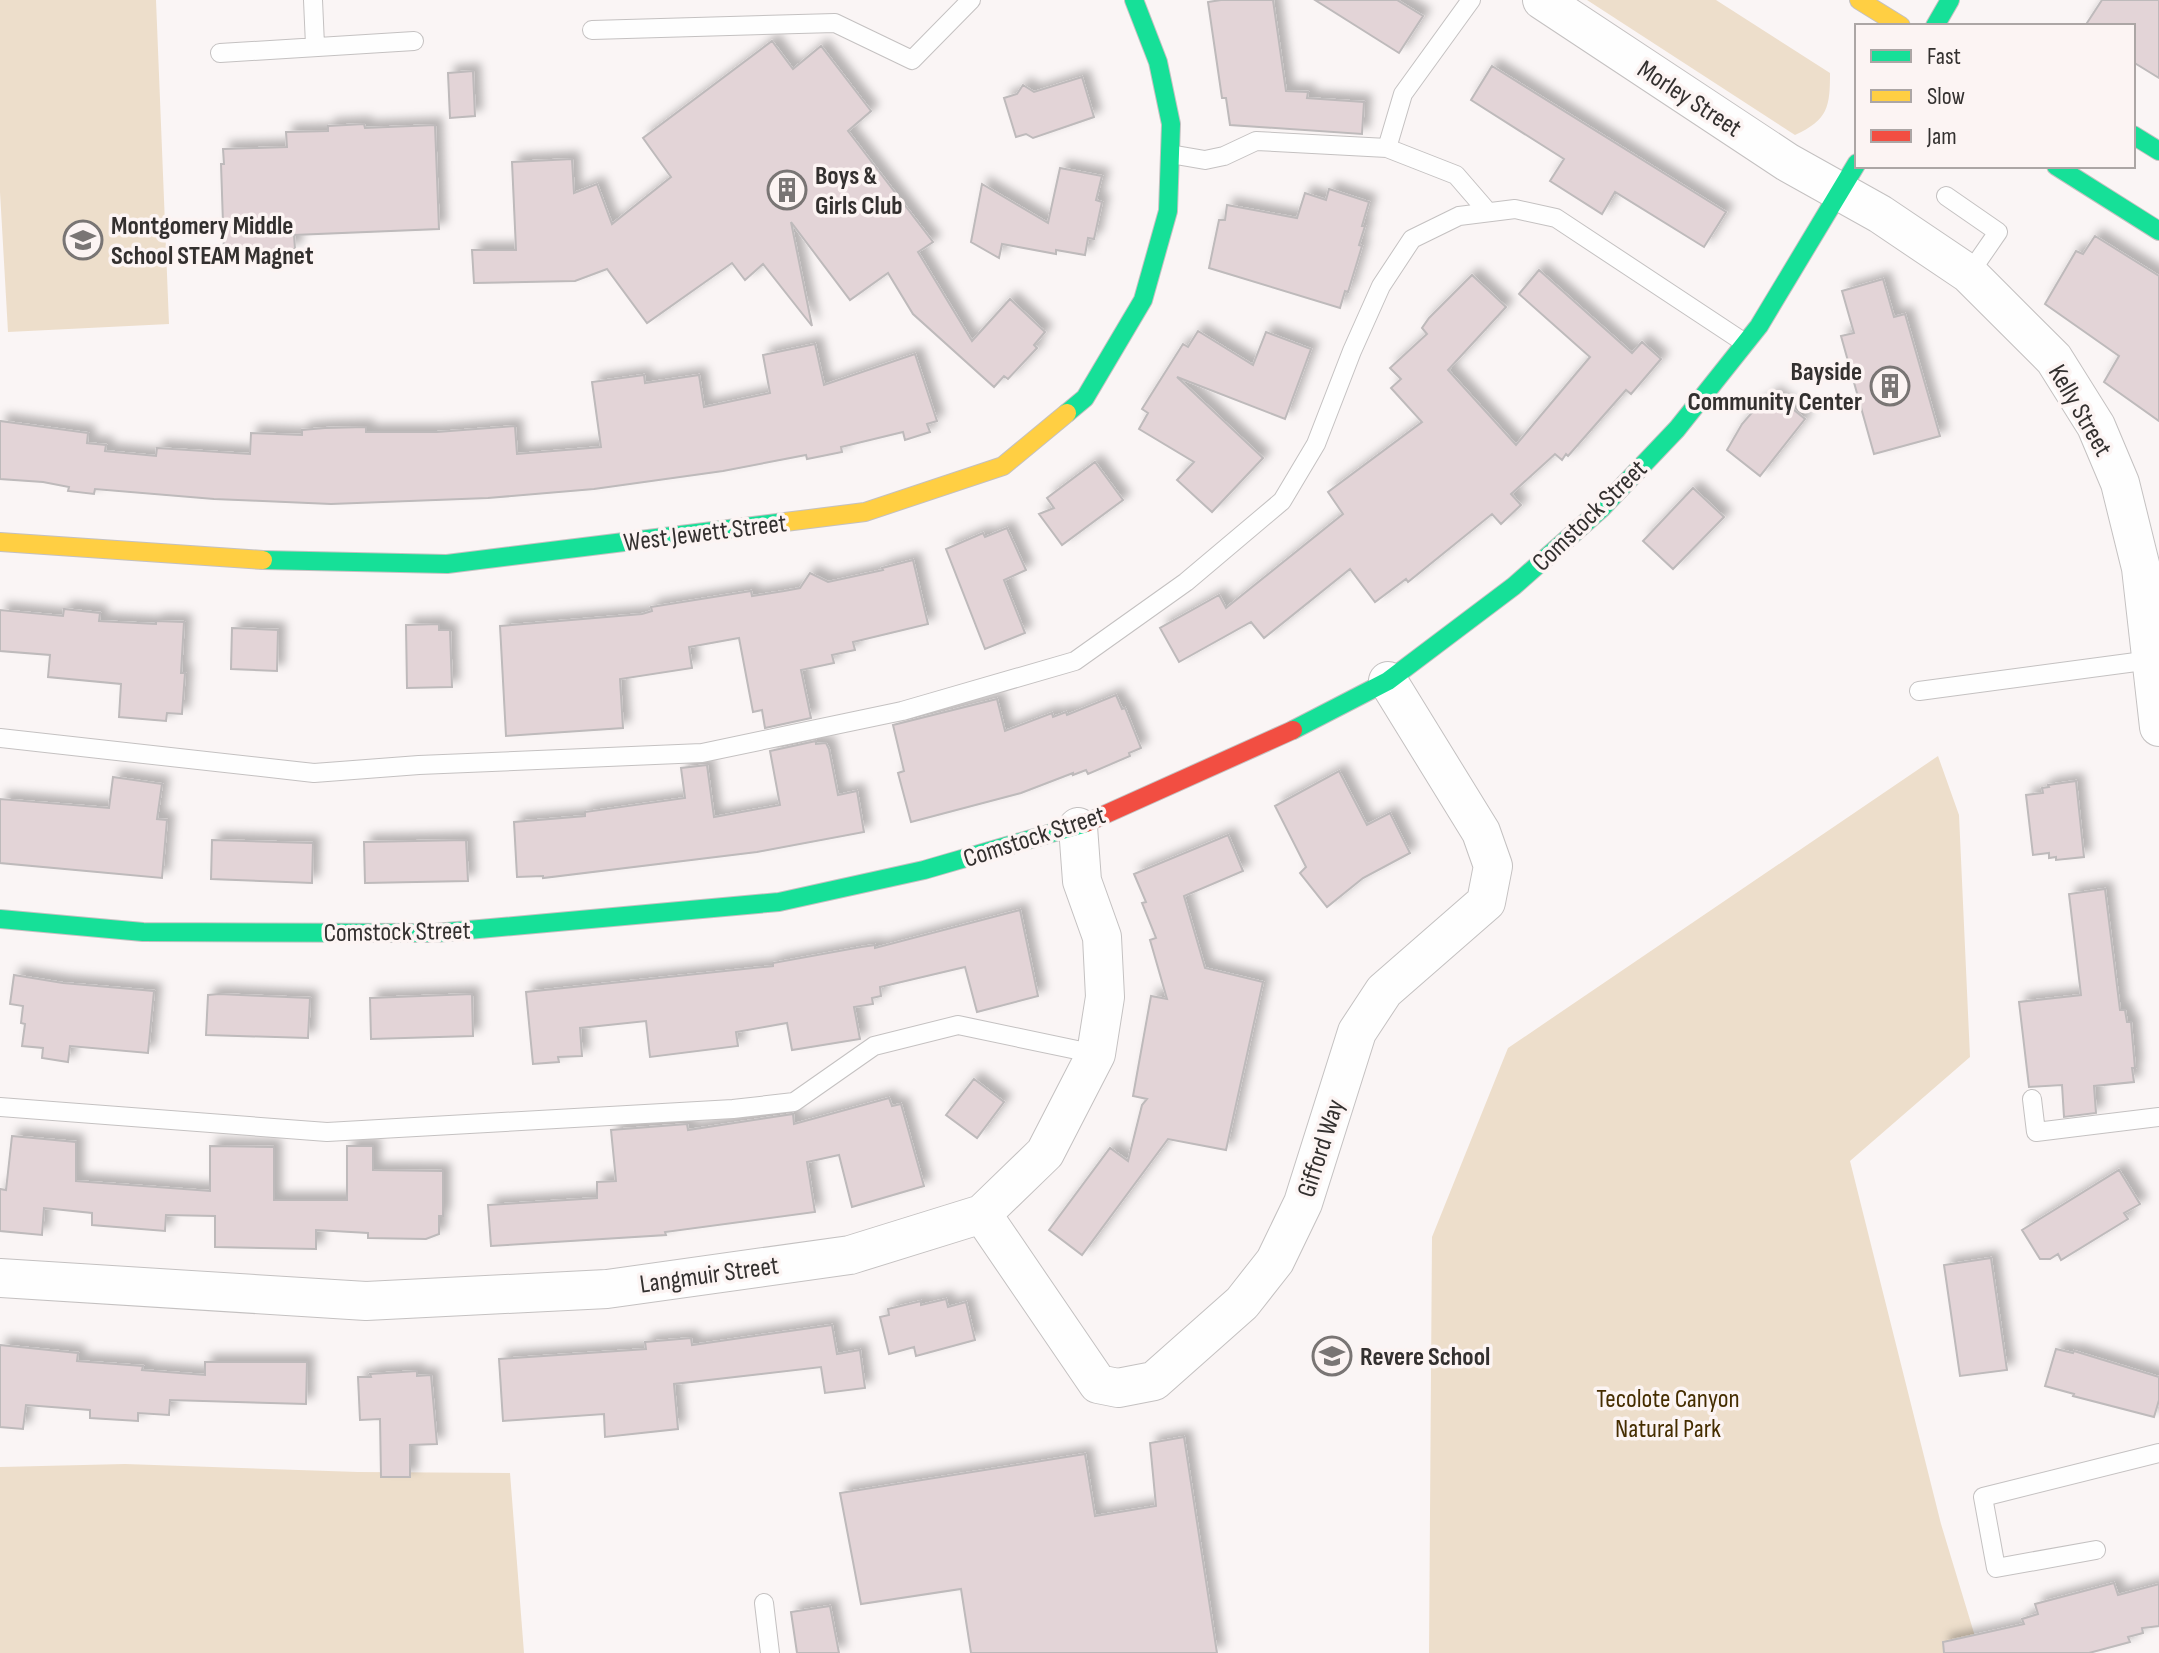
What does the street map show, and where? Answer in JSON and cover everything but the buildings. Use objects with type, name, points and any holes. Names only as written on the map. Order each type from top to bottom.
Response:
[{"type":"street","name":"West Jewett Street","points":[[0,542],[247,560],[447,564],[865,512],[1003,466],[1085,398],[1143,300],[1168,211],[1171,124],[1158,62],[1134,0]]},
{"type":"street","name":"Morley Street","points":[[1542,0],[1787,162],[1849,177]]},
{"type":"street","points":[[1859,0],[1898,24]]},
{"type":"street","points":[[1936,24],[1950,0]]},
{"type":"street","points":[[2135,136],[2159,151]]},
{"type":"street","points":[[2059,168],[2159,231]]},
{"type":"street","name":"Kelly Street","points":[[1849,177],[1880,214],[1969,274],[2054,359],[2096,426],[2120,483],[2141,568],[2159,727]]},
{"type":"street","name":"Comstock Street","points":[[0,919],[143,932],[435,933],[779,902],[924,870],[1078,827],[1318,719],[1388,681],[1514,586],[1601,509],[1677,429],[1759,326],[1849,177]]},
{"type":"street","name":"Gifford Way","points":[[982,1214],[1098,1384],[1118,1388],[1154,1381],[1242,1303],[1275,1261],[1303,1203],[1357,1032],[1384,991],[1486,902],[1493,866],[1481,832],[1388,681]]},
{"type":"street","name":"Langmuir Street","points":[[0,1278],[366,1301],[607,1289],[850,1255],[982,1214],[1045,1153],[1096,1054],[1105,997],[1102,937],[1082,881],[1078,827]]},
{"type":"lane","points":[[313,0],[315,45]]},
{"type":"lane","points":[[592,30],[835,23],[912,60],[971,0]]},
{"type":"lane","points":[[1387,148],[1403,94],[1471,0]]},
{"type":"lane","points":[[220,53],[414,41]]},
{"type":"lane","points":[[1170,154],[1205,160],[1224,156],[1256,141],[1387,148],[1456,175],[1488,212]]},
{"type":"lane","points":[[1946,196],[1998,232],[1969,274]]},
{"type":"lane","points":[[0,738],[314,773],[419,765],[702,753],[902,711],[1075,661],[1186,582],[1282,501],[1316,444],[1381,286],[1412,239],[1459,216],[1515,209],[1556,218],[1745,343]]},
{"type":"lane","points":[[1919,691],[2151,660]]},
{"type":"lane","points":[[0,1107],[327,1132],[733,1109],[794,1102],[874,1046],[958,1025],[1096,1054]]},
{"type":"lane","points":[[2032,1099],[2036,1132],[2159,1117]]},
{"type":"lane","points":[[2096,1550],[1996,1568],[1983,1497],[2159,1453]]},
{"type":"lane","points":[[764,1603],[770,1653]]},
{"type":"green space","name":"Montgomery Middle School STEAM Magnet","points":[[0,0],[156,0],[169,324],[8,332],[0,192]]},
{"type":"green space","points":[[1587,0],[1716,0],[1830,73],[1825,111],[1814,124],[1795,135]]},
{"type":"green space","name":"Tecolote Canyon Natural Park","points":[[1938,756],[1959,815],[1970,1057],[1850,1161],[1941,1524],[1980,1653],[1429,1653],[1432,1237],[1508,1048]]},
{"type":"green space","points":[[125,1464],[358,1472],[510,1473],[524,1653],[0,1653],[0,1467]]},
{"type":"traffic: fast","points":[[1067,413],[1085,398],[1143,300],[1168,211],[1171,124],[1158,62],[1134,0]]},
{"type":"traffic: fast","points":[[1936,24],[1950,0]]},
{"type":"traffic: fast","points":[[2135,136],[2159,151]]},
{"type":"traffic: fast","points":[[1293,730],[1388,681],[1514,586],[1601,509],[1677,429],[1759,326],[1855,166]]},
{"type":"traffic: fast","points":[[2059,168],[2159,231]]},
{"type":"traffic: fast","points":[[263,560],[447,564],[785,522]]},
{"type":"traffic: fast","points":[[0,919],[143,932],[435,933],[779,902],[924,870],[1086,823]]},
{"type":"traffic: slow","points":[[1859,0],[1898,24]]},
{"type":"traffic: slow","points":[[785,522],[865,512],[1003,466],[1067,413]]},
{"type":"traffic: slow","points":[[0,542],[263,560]]},
{"type":"traffic: jam","points":[[1086,823],[1293,730]]},
{"type":"place","name":"Boys & Girls Club","points":[[787,190]]},
{"type":"place","name":"Montgomery Middle School STEAM Magnet","points":[[83,240]]},
{"type":"place","name":"Bayside Community Center","points":[[1890,386]]},
{"type":"place","name":"Revere School","points":[[1332,1356]]}]
